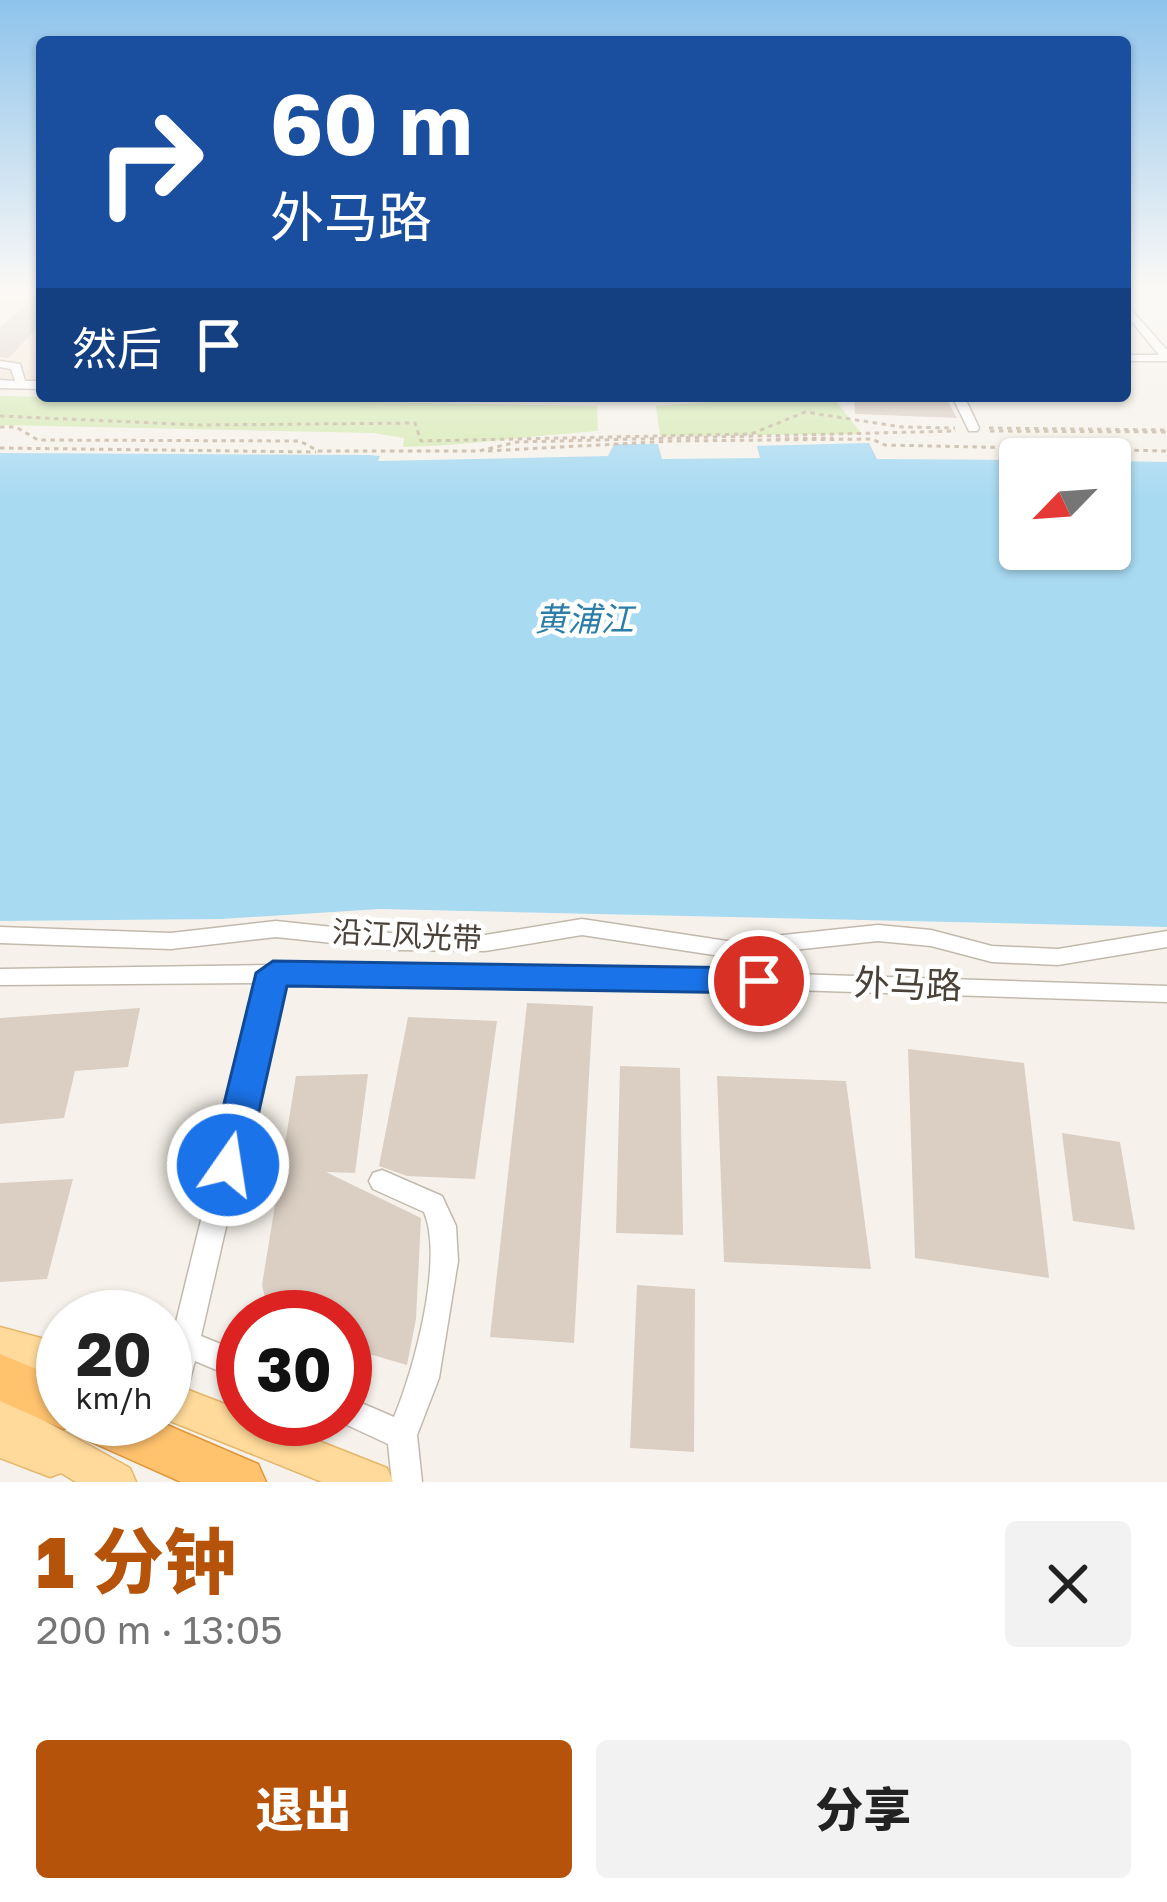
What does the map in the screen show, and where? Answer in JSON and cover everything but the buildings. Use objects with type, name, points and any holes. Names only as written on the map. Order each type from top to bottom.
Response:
[{"type":"highway","points":[[0,1377],[36,1394]]},
{"type":"highway","points":[[0,1388],[36,1399]]},
{"type":"highway","points":[[155,1446],[240,1482]]},
{"type":"main road","points":[[0,1346],[36,1355]]},
{"type":"main road","points":[[192,1410],[373,1482]]},
{"type":"main road","points":[[0,1416],[112,1482]]},
{"type":"main road","points":[[0,1438],[112,1482]]},
{"type":"street","points":[[0,364],[16,366],[19,382]]},
{"type":"street","points":[[0,380],[36,385]]},
{"type":"street","points":[[960,402],[971,430]]},
{"type":"street","name":"沿江风光带","points":[[0,935],[171,940],[276,929],[400,942],[484,943],[582,927],[727,949],[878,933],[931,938],[992,954],[1058,957],[1167,939]]},
{"type":"street","points":[[192,1317],[273,973]]},
{"type":"street","name":"外马路","points":[[0,976],[273,973],[896,983],[1167,994]]},
{"type":"street","points":[[382,1181],[434,1204],[442,1226],[445,1261],[425,1378],[403,1435],[407,1482]]},
{"type":"street","points":[[372,1422],[403,1435]]},
{"type":"path","points":[[0,416],[200,425],[416,423],[421,441],[751,434],[806,412],[902,427],[1167,431]]},
{"type":"path","points":[[0,427],[16,427],[38,440],[300,441],[318,451],[479,451],[518,442],[767,438],[1167,451]]},
{"type":"path","points":[[0,448],[511,451],[971,430],[1167,431]]},
{"type":"path","points":[[32,448],[38,440]]},
{"type":"path","points":[[673,441],[848,440]]},
{"type":"shaded area","points":[[0,359],[36,359],[36,385],[0,385]]},
{"type":"green space","points":[[0,396],[36,397],[36,402],[597,406],[598,431],[403,447],[404,438],[373,433],[0,425]]},
{"type":"green space","points":[[837,402],[862,434],[660,436],[656,406]]},
{"type":"water","name":"黄浦江","points":[[869,443],[877,459],[999,460],[999,570],[1131,570],[1131,461],[1167,462],[1167,927],[380,909],[221,919],[0,921],[0,453],[369,455],[380,456],[378,461],[608,456],[614,444],[658,444],[662,459],[760,458],[757,446]]},
{"type":"route","points":[[228,1165],[273,973],[759,981]]}]
